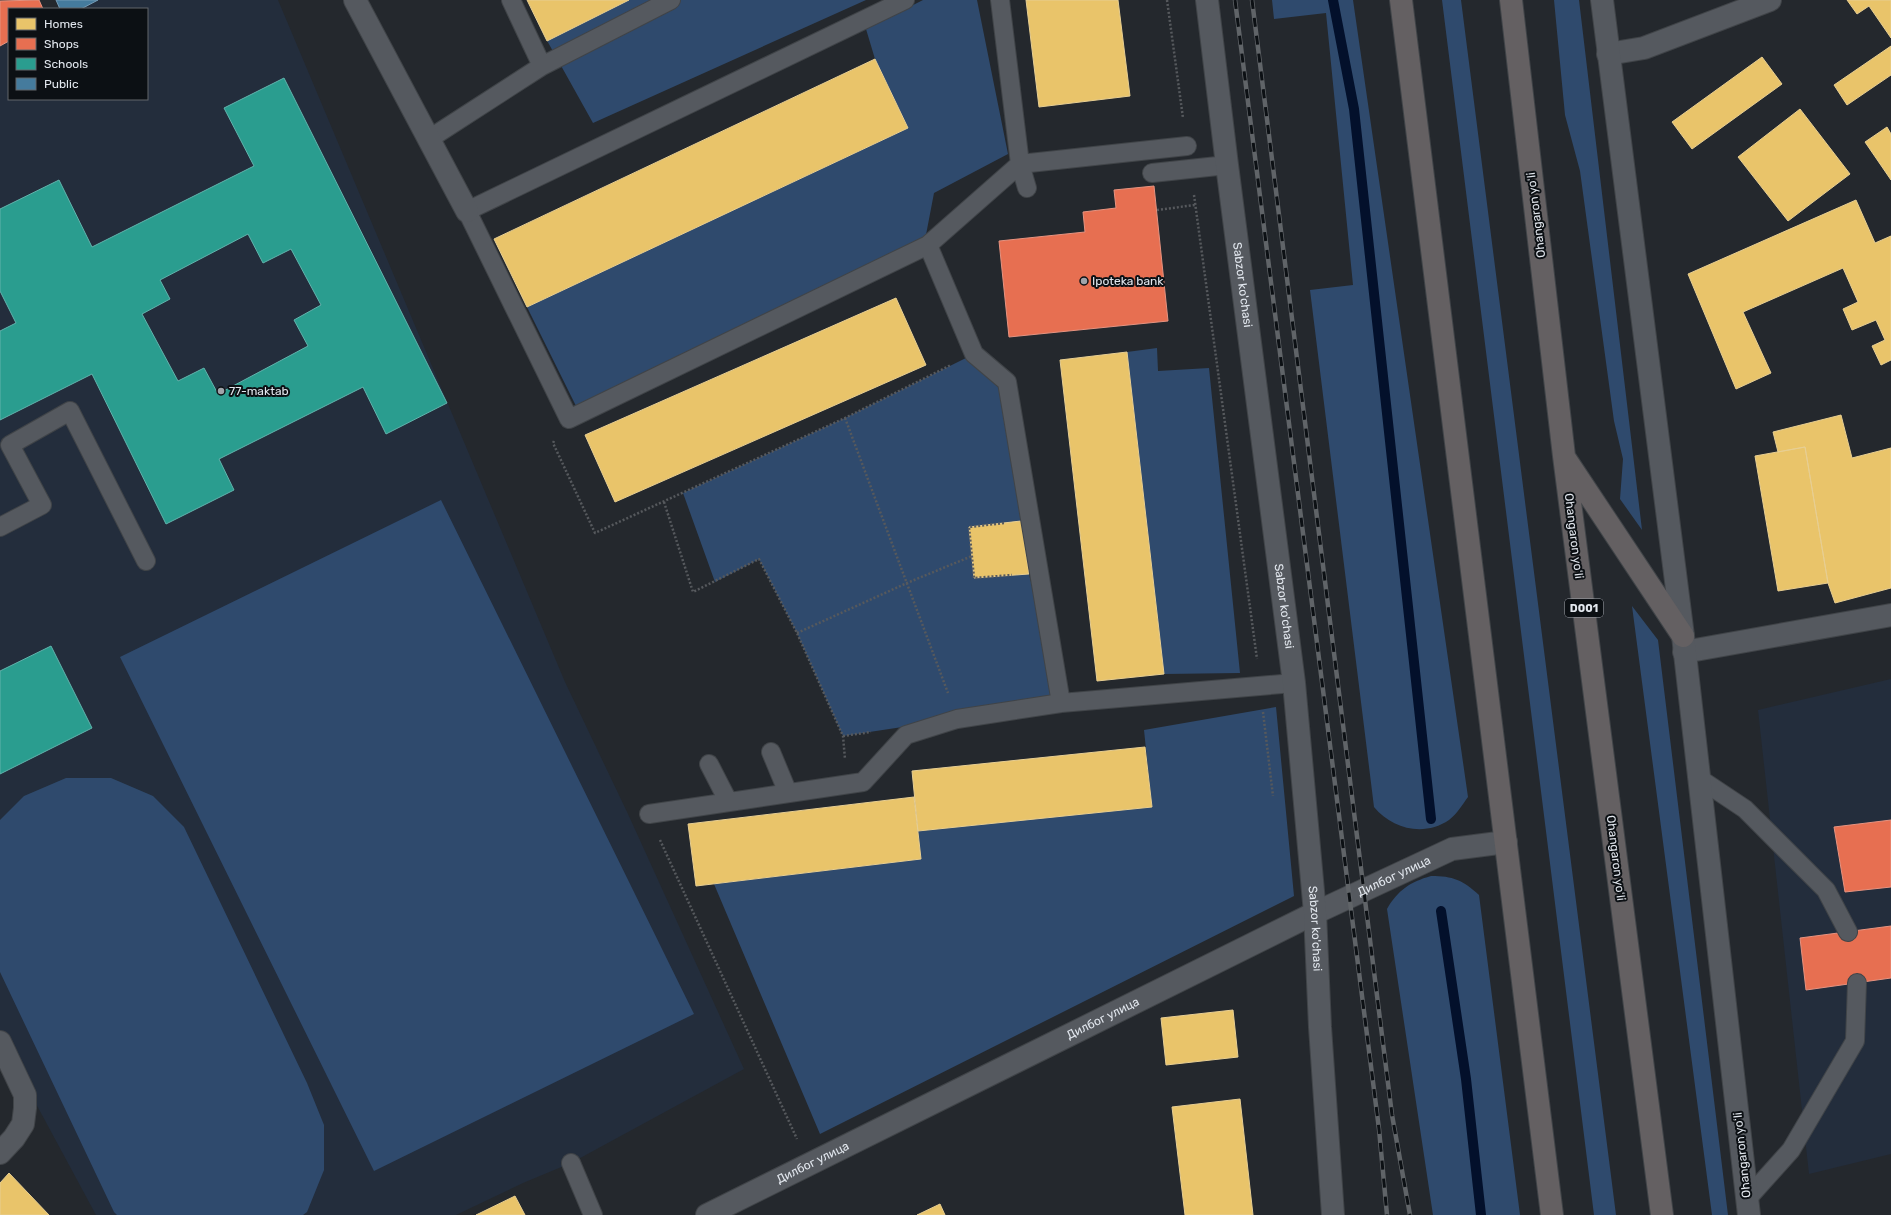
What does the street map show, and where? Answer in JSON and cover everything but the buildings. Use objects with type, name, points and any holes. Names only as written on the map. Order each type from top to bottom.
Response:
[{"type":"highway","points":[[1401,0],[1552,1215]]},
{"type":"highway","name":"Ohangaron yoʻli","points":[[1511,0],[1564,456],[1662,1215]]},
{"type":"highway","points":[[1564,456],[1683,644]]},
{"type":"street","points":[[355,0],[467,211]]},
{"type":"street","name":"Sabzor ko'chasi","points":[[1207,0],[1294,684],[1315,913],[1320,1027],[1333,1215]]},
{"type":"street","name":"Ohangaron yoʻli","points":[[1602,0],[1700,779],[1748,1207]]},
{"type":"street","points":[[1608,54],[1644,48],[1770,0]]},
{"type":"street","points":[[1683,644],[1891,615]]},
{"type":"street","name":"Дилбог улица","points":[[707,1215],[1315,913],[1452,849],[1506,842]]},
{"type":"street","points":[[0,1042],[25,1095],[23,1124],[14,1138],[0,1153]]},
{"type":"lane","points":[[511,0],[542,66]]},
{"type":"lane","points":[[429,139],[542,66],[671,0]]},
{"type":"lane","points":[[905,0],[467,211],[569,419],[928,245],[1020,164],[1187,146]]},
{"type":"lane","points":[[1000,0],[1020,164],[1027,188]]},
{"type":"lane","points":[[1152,173],[1227,165]]},
{"type":"lane","points":[[928,245],[974,354],[1007,382],[1061,703]]},
{"type":"lane","points":[[0,527],[42,504],[10,445],[70,410],[146,561]]},
{"type":"lane","points":[[649,814],[863,782],[906,735],[958,719],[1061,703],[1294,684]]},
{"type":"lane","points":[[771,752],[788,793]]},
{"type":"lane","points":[[709,764],[728,801]]},
{"type":"lane","points":[[1700,779],[1745,809],[1826,890],[1848,932]]},
{"type":"lane","points":[[1748,1207],[1791,1150],[1855,1041],[1858,983]]},
{"type":"lane","points":[[571,1163],[593,1215]]},
{"type":"path","points":[[1167,0],[1187,146]]},
{"type":"path","points":[[1190,169],[1260,686],[1274,802]]},
{"type":"path","points":[[1156,210],[1195,205]]},
{"type":"path","points":[[569,419],[552,443],[595,533],[845,418],[974,354]]},
{"type":"path","points":[[845,418],[958,719]]},
{"type":"path","points":[[664,502],[693,592],[759,559],[797,633],[843,736],[846,785]]},
{"type":"path","points":[[797,633],[907,583],[972,556]]},
{"type":"path","points":[[649,814],[808,1164]]},
{"type":"shaded area","name":"77-maktab","points":[[98,0],[278,0],[565,682],[628,814],[744,1069],[571,1163],[523,1183],[456,1215],[96,1215],[0,1037],[0,46],[8,42],[8,100],[148,100],[148,8],[83,8]]},
{"type":"shaded area","points":[[621,0],[866,0],[593,123],[545,37]]},
{"type":"shaded area","points":[[923,0],[977,0],[1008,154],[934,193],[925,240],[576,406],[527,307],[908,128],[875,59],[866,29]]},
{"type":"shaded area","points":[[1272,0],[1353,0],[1468,797],[1452,818],[1439,825],[1429,828],[1409,828],[1399,825],[1381,815],[1374,807],[1310,290],[1353,285],[1326,13],[1274,19]]},
{"type":"shaded area","points":[[1442,0],[1461,0],[1616,1215],[1594,1215]]},
{"type":"shaded area","points":[[1554,0],[1579,0],[1642,530],[1620,499],[1623,459],[1614,421],[1580,171],[1565,115]]},
{"type":"shaded area","points":[[1157,348],[1158,371],[1209,368],[1240,673],[1164,674],[1127,352]]},
{"type":"shaded area","points":[[974,354],[1007,382],[1021,521],[1029,574],[1061,703],[843,736],[797,633],[759,559],[715,582],[683,493],[845,418]]},
{"type":"shaded area","points":[[441,500],[694,1014],[374,1171],[120,657]]},
{"type":"shaded area","points":[[1632,606],[1658,640],[1728,1215],[1712,1215]]},
{"type":"shaded area","points":[[1891,679],[1891,1154],[1809,1174],[1758,710]]},
{"type":"shaded area","points":[[1276,707],[1294,896],[820,1134],[714,884],[921,859],[918,831],[1152,807],[1144,730]]},
{"type":"shaded area","points":[[66,778],[111,778],[153,796],[184,827],[307,1083],[324,1125],[324,1170],[307,1212],[303,1215],[117,1215],[114,1212],[0,972],[0,820],[24,796]]},
{"type":"shaded area","points":[[1431,876],[1452,878],[1463,882],[1479,895],[1520,1215],[1433,1215],[1387,909],[1391,902],[1405,888],[1417,881]]},
{"type":"waterway","points":[[1333,0],[1354,109],[1431,819]]},
{"type":"waterway","points":[[1441,911],[1466,1079],[1481,1215]]},
{"type":"railway","points":[[1235,0],[1379,1129],[1387,1215]]},
{"type":"railway","points":[[1252,0],[1392,1115],[1410,1215]]},
{"type":"place","name":"Ipoteka bank","points":[[1084,281]]},
{"type":"place","name":"77-maktab","points":[[221,391]]}]
